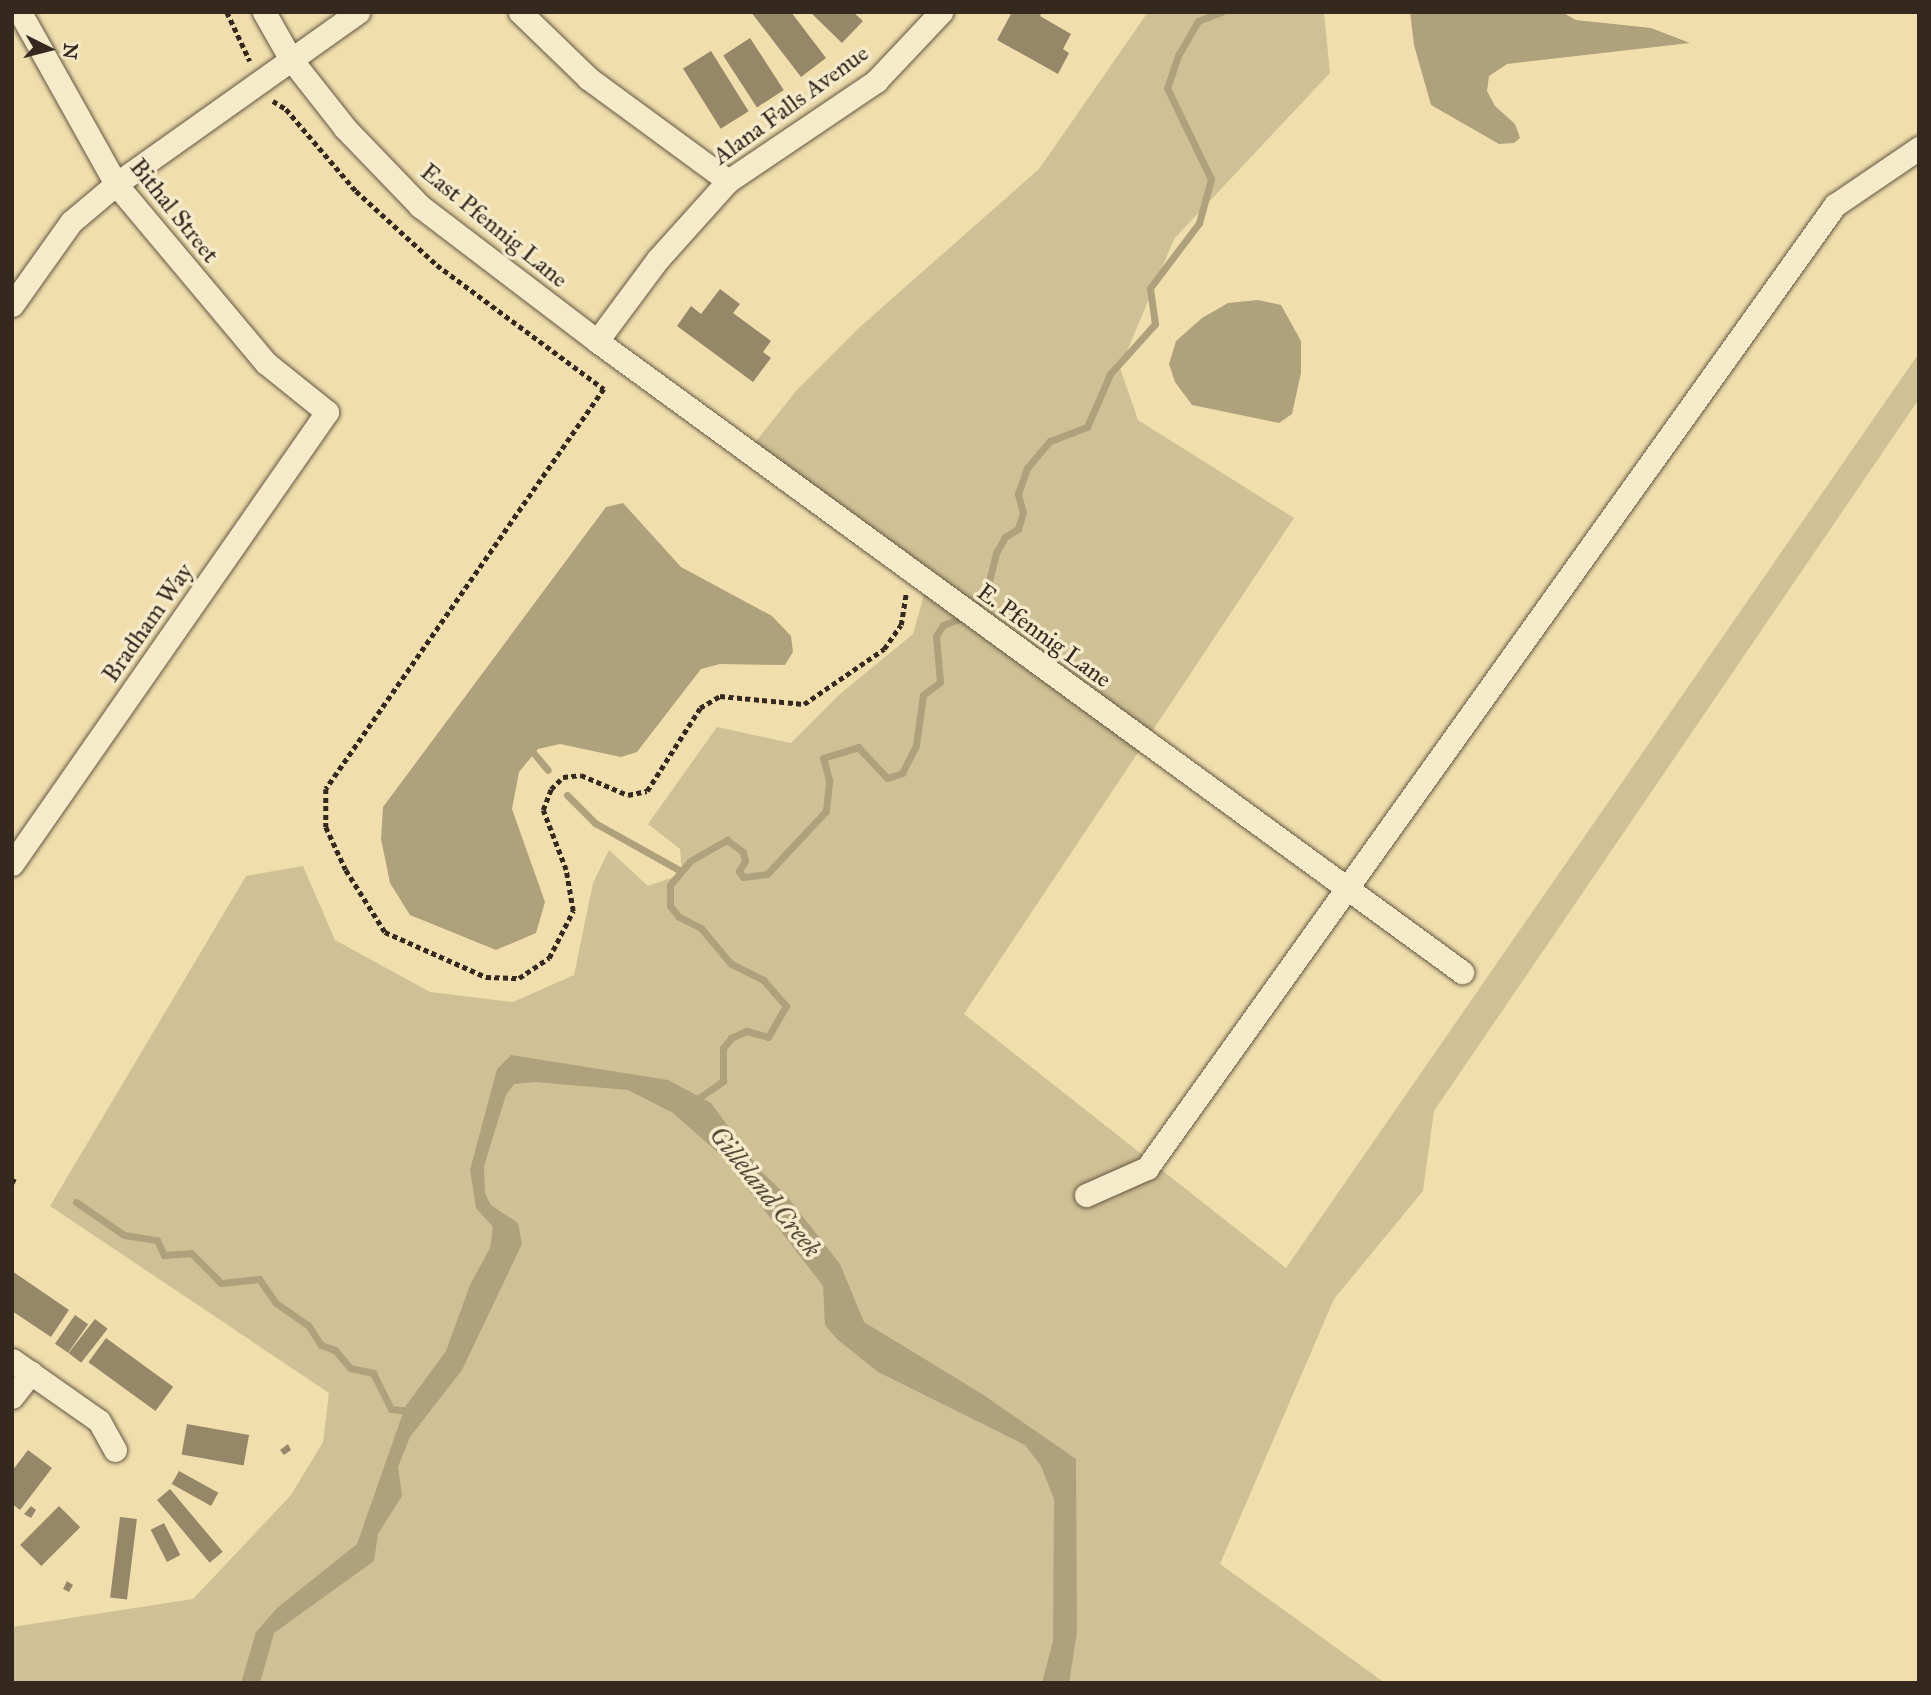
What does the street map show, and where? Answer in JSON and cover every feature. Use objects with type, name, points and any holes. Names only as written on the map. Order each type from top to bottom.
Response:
[{"type":"street","name":"Bithal Street","points":[[20,12],[116,184],[266,363],[327,412]]},
{"type":"street","name":"East Pfennig Lane","points":[[264,12],[290,58],[345,128],[420,206],[597,341]]},
{"type":"street","points":[[12,305],[71,222],[116,184],[358,12]]},
{"type":"street","points":[[520,12],[588,78],[728,181]]},
{"type":"street","name":"Alana Falls Avenue","points":[[597,341],[658,259],[728,181],[876,81],[941,12]]},
{"type":"street","points":[[1086,1195],[1147,1168],[1835,205],[1919,148]]},
{"type":"street","name":"E. Pfennig Lane","points":[[597,341],[1462,972]]},
{"type":"street","name":"Bradham Way","points":[[12,864],[327,412]]},
{"type":"street","points":[[12,1397],[21,1366],[99,1421],[115,1450]]},
{"type":"path","points":[[227,12],[251,55],[243,71]]},
{"type":"path","points":[[240,36],[246,33]]},
{"type":"path","points":[[263,103],[279,102],[356,191],[437,265],[604,389],[326,789],[326,827],[346,870],[386,932],[486,977],[520,978],[549,958],[573,911],[566,870],[543,810],[551,789],[563,778],[581,775],[628,795],[647,791],[700,708],[719,696],[804,704],[884,649],[901,625],[906,606],[905,593],[899,585]]},
{"type":"shaded area","points":[[1148,12],[1324,12],[1330,73],[1174,239],[1120,368],[1138,420],[1294,518],[964,1014],[1286,1268],[1919,353],[1919,399],[1434,1111],[1423,1191],[1334,1299],[1220,1564],[1385,1683],[12,1683],[12,1627],[193,1599],[291,1495],[323,1442],[329,1393],[50,1206],[246,876],[303,866],[335,940],[430,992],[513,1002],[574,975],[593,883],[609,850],[648,886],[682,874],[680,849],[648,824],[717,727],[791,743],[840,694],[913,634],[925,591],[753,445],[796,391],[861,326],[1039,169]]},
{"type":"water","points":[[1410,12],[1562,12],[1576,20],[1651,28],[1690,43],[1507,64],[1489,76],[1487,91],[1495,106],[1515,124],[1520,138],[1514,143],[1499,144],[1431,105],[1414,45]]},
{"type":"water","points":[[1258,300],[1281,305],[1301,341],[1301,373],[1292,414],[1279,423],[1192,405],[1175,382],[1169,364],[1176,341],[1202,318],[1228,303]]},
{"type":"water","points":[[623,503],[681,567],[772,616],[791,636],[793,652],[785,665],[720,664],[701,669],[637,752],[621,757],[560,744],[538,749],[519,772],[512,809],[545,902],[536,933],[496,950],[410,915],[390,883],[381,839],[383,807],[606,507]]},
{"type":"water","name":"Gilleland Creek","points":[[511,1055],[668,1080],[711,1103],[760,1170],[786,1195],[840,1264],[864,1322],[982,1394],[1076,1459],[1077,1632],[1069,1683],[1042,1683],[1053,1641],[1054,1499],[1041,1466],[1025,1445],[878,1372],[837,1339],[825,1325],[823,1286],[725,1159],[673,1113],[628,1090],[535,1082],[514,1084],[506,1095],[484,1166],[485,1193],[491,1205],[518,1223],[522,1244],[462,1370],[410,1437],[398,1467],[402,1496],[378,1534],[374,1561],[274,1633],[260,1683],[241,1683],[256,1632],[277,1608],[357,1544],[405,1407],[446,1351],[470,1285],[490,1248],[493,1227],[476,1208],[470,1170],[497,1069]]},
{"type":"building","points":[[751,12],[791,12],[826,58],[801,77]]},
{"type":"building","points":[[810,12],[853,12],[863,21],[842,43]]},
{"type":"building","points":[[1012,12],[1042,12],[1040,16],[1071,34],[1063,49],[1069,53],[1058,74],[997,40]]},
{"type":"building","points":[[750,38],[784,90],[757,107],[723,55]]},
{"type":"building","points":[[711,51],[749,111],[721,129],[683,68]]},
{"type":"building","points":[[720,289],[740,304],[733,313],[771,341],[763,352],[771,358],[753,382],[677,326],[691,306],[701,314]]},
{"type":"building","points":[[12,1271],[69,1310],[51,1337],[12,1311]]},
{"type":"building","points":[[75,1315],[88,1324],[68,1353],[55,1344]]},
{"type":"building","points":[[95,1319],[108,1329],[81,1363],[69,1353]]},
{"type":"building","points":[[106,1338],[173,1387],[156,1411],[88,1362]]},
{"type":"building","points":[[187,1424],[249,1435],[244,1465],[182,1455]]},
{"type":"building","points":[[288,1444],[291,1450],[284,1455],[280,1450]]},
{"type":"building","points":[[28,1450],[52,1468],[20,1510],[12,1504],[12,1471]]},
{"type":"building","points":[[179,1471],[218,1493],[211,1506],[172,1484]]},
{"type":"building","points":[[170,1489],[223,1552],[210,1563],[157,1500]]},
{"type":"building","points":[[31,1506],[36,1510],[31,1518],[24,1514]]},
{"type":"building","points":[[59,1506],[80,1527],[41,1566],[20,1545]]},
{"type":"building","points":[[120,1517],[137,1519],[127,1599],[110,1597]]},
{"type":"building","points":[[164,1523],[180,1555],[167,1562],[151,1530]]},
{"type":"building","points":[[67,1581],[73,1585],[69,1592],[63,1589]]},
{"type":"waterway","points":[[693,1102],[723,1081],[723,1048],[731,1038],[746,1031],[768,1037],[786,1006],[763,980],[731,964],[701,928],[679,917],[670,906],[670,885],[690,861],[727,840],[743,852],[745,861],[739,871],[743,877],[767,874],[826,811],[829,780],[823,758],[858,747],[887,778],[902,773],[916,745],[923,695],[940,682],[936,636],[943,625],[972,614],[985,598],[996,553],[1005,537],[1018,529],[1023,513],[1018,494],[1027,468],[1050,441],[1087,427],[1110,374],[1155,324],[1150,288],[1199,223],[1211,179],[1167,88],[1179,54],[1198,21],[1221,12]]},
{"type":"waterway","points":[[531,750],[548,770]]},
{"type":"waterway","points":[[567,795],[595,823],[679,870]]},
{"type":"waterway","points":[[76,1202],[124,1235],[157,1240],[164,1255],[191,1253],[221,1283],[259,1279],[276,1303],[308,1325],[321,1345],[335,1350],[350,1368],[373,1373],[391,1409],[411,1411]]}]
